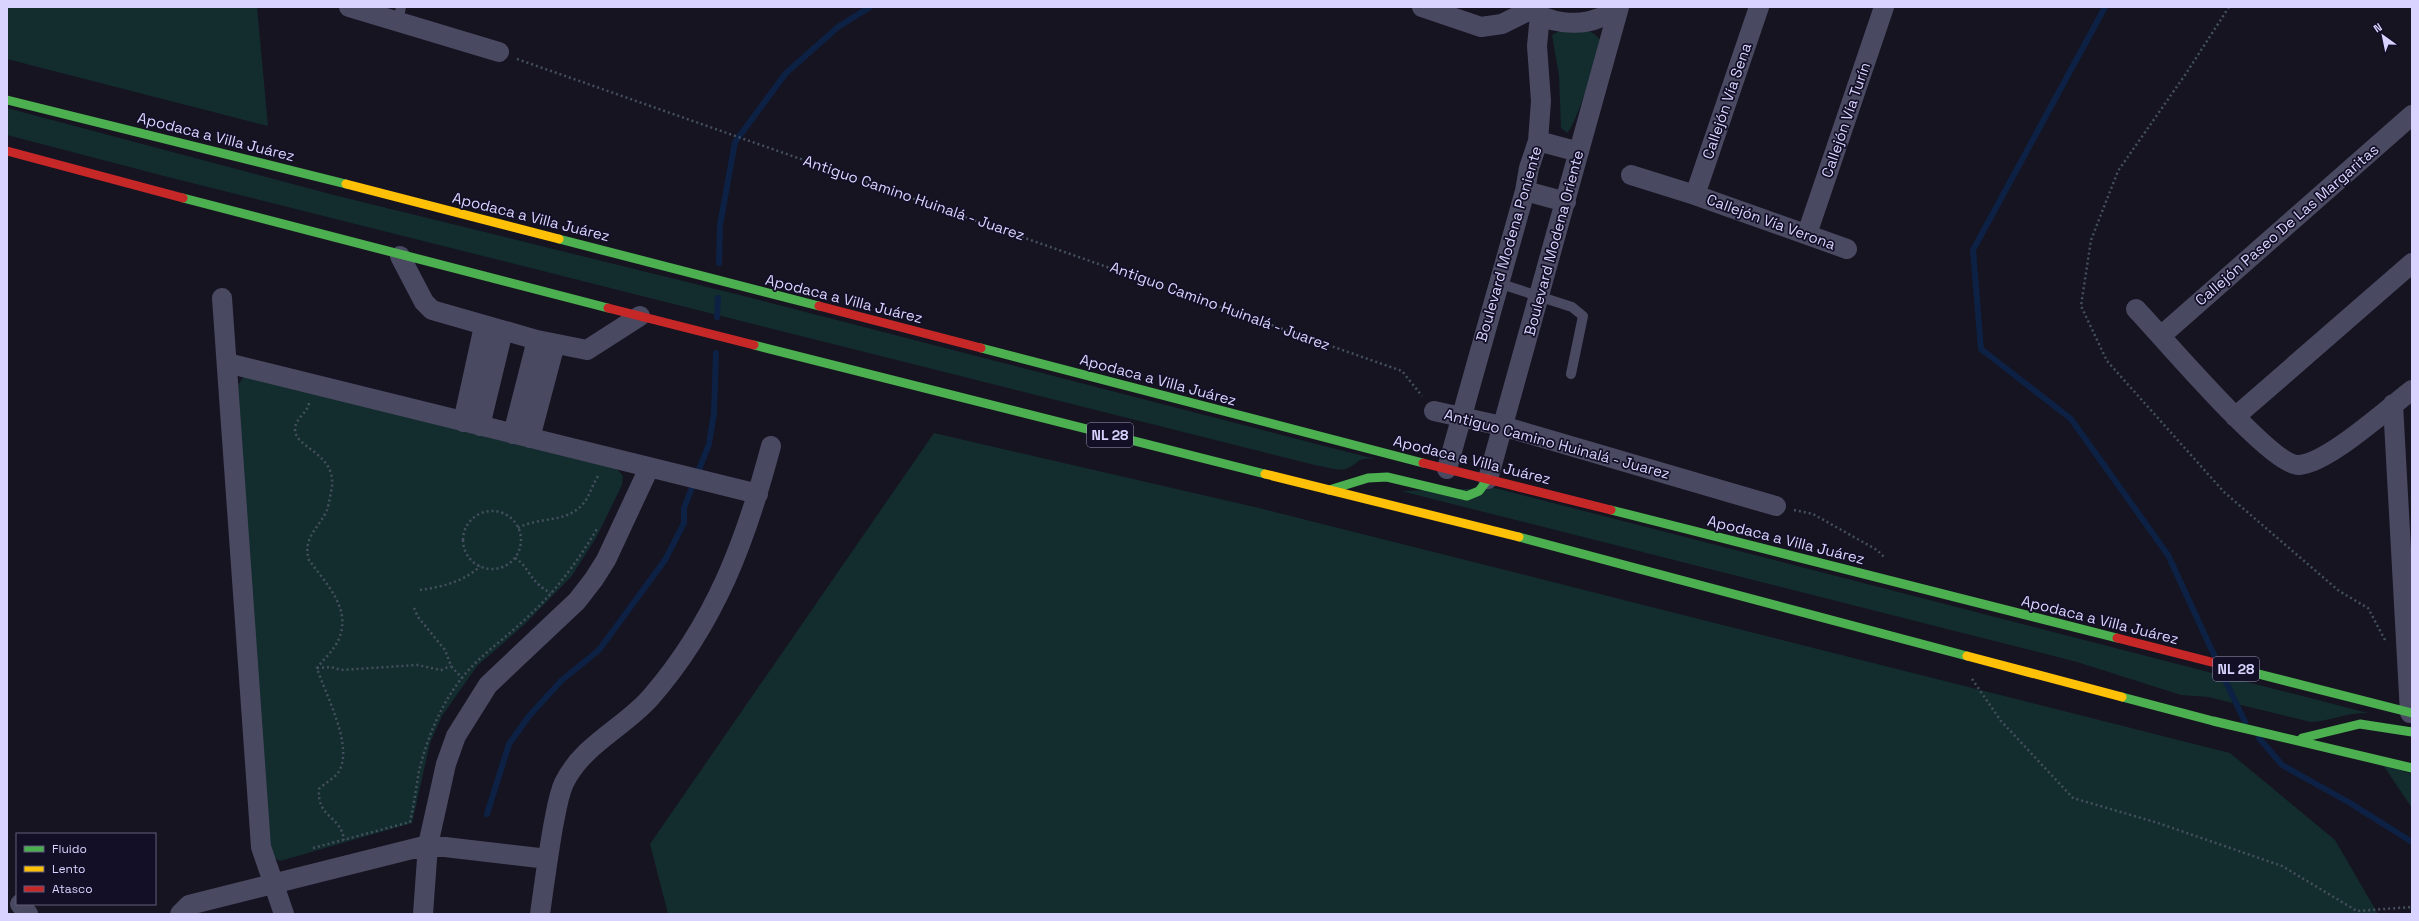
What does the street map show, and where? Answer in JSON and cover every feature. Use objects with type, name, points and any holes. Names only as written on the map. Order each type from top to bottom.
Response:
[{"type":"main road","name":"Apodaca a Villa Juárez","points":[[7,100],[285,168],[1447,469],[2170,652],[2302,686],[2411,719]]},
{"type":"main road","name":"NL 28","points":[[7,151],[400,256],[1328,490],[1476,525],[2213,721],[2295,739],[2412,768]]},
{"type":"main road","points":[[1328,490],[1368,478],[1386,478],[1467,496],[1479,491],[1488,479]]},
{"type":"main road","points":[[2295,739],[2322,735],[2358,724],[2373,724],[2411,719]]},
{"type":"street","points":[[349,7],[399,14],[499,52]]},
{"type":"street","points":[[1422,7],[1481,27],[1502,24],[1533,11],[1553,20],[1576,23],[1599,18],[1619,7]]},
{"type":"street","name":"Boulevard Modena Oriente","points":[[1488,479],[1619,7]]},
{"type":"street","name":"Callejón Vía Sena","points":[[1695,195],[1759,7]]},
{"type":"street","name":"Callejón Vía Turín","points":[[1807,234],[1884,7]]},
{"type":"street","name":"Boulevard Modena Poniente","points":[[1447,469],[1460,417],[1525,191],[1529,168],[1538,141],[1542,101],[1533,11]]},
{"type":"street","name":"Callejón Paseo De Las Margaritas","points":[[2162,336],[2412,115]]},
{"type":"street","points":[[1538,141],[1579,152]]},
{"type":"street","name":"Callejón Vía Verona","points":[[1631,174],[1847,248]]},
{"type":"street","points":[[1525,191],[1566,202]]},
{"type":"street","points":[[400,256],[424,302],[432,310],[546,342],[587,350],[640,316]]},
{"type":"street","points":[[2235,417],[2412,263]]},
{"type":"street","points":[[222,298],[261,847],[275,883],[284,914]]},
{"type":"street","points":[[2136,309],[2235,417],[2282,458],[2298,466],[2312,462],[2340,446],[2412,390]]},
{"type":"street","points":[[472,424],[494,328]]},
{"type":"street","points":[[521,436],[546,342]]},
{"type":"street","points":[[227,363],[758,494]]},
{"type":"street","points":[[2393,404],[2406,526],[2411,719]]},
{"type":"street","name":"Antiguo Camino Huinalá - Juarez","points":[[1434,411],[1502,426],[1776,506]]},
{"type":"street","points":[[540,914],[548,859],[564,784],[584,753],[650,698],[710,615],[735,560],[758,494],[771,446]]},
{"type":"street","points":[[423,914],[428,845],[446,764],[456,736],[488,685],[577,601],[594,579],[606,560],[649,468]]},
{"type":"street","points":[[180,914],[189,905],[428,845],[548,859]]},
{"type":"street","points":[[7,897],[16,902]]},
{"type":"street","points":[[21,905],[28,914]]},
{"type":"lane","points":[[1498,284],[1572,306],[1582,316],[1571,374]]},
{"type":"path","name":"Antiguo Camino Huinalá - Juarez","points":[[499,52],[1402,371],[1434,411]]},
{"type":"path","points":[[309,401],[305,413],[299,417],[295,430],[300,441],[320,455],[327,463],[331,473],[332,485],[327,509],[308,539],[307,554],[309,560],[333,591],[340,605],[342,618],[338,642],[317,668]]},
{"type":"path","points":[[518,528],[535,521],[560,519],[573,513],[584,502],[592,484],[601,473]]},
{"type":"path","points":[[1776,506],[1813,514],[1877,550],[1888,561]]},
{"type":"path","points":[[487,512],[499,512],[513,520],[518,528],[521,538],[520,547],[515,558],[509,563],[497,568],[480,566],[469,557],[464,543],[466,530],[472,520],[487,512]]},
{"type":"path","points":[[313,848],[410,822],[420,770],[430,735],[443,708],[462,678],[487,652],[521,624],[551,594],[570,571],[600,522]]},
{"type":"path","points":[[515,558],[522,563],[536,585],[551,594]]},
{"type":"path","points":[[420,590],[453,582],[468,576],[480,566]]},
{"type":"path","points":[[414,608],[418,617],[445,650],[451,666],[462,678]]},
{"type":"path","points":[[317,668],[330,667],[341,670],[417,665],[441,670],[451,666]]},
{"type":"path","points":[[317,668],[336,722],[342,755],[338,773],[319,789],[320,806],[341,827],[344,840]]},
{"type":"path","points":[[1970,677],[2001,721],[2073,798],[2158,823],[2282,866],[2357,911],[2412,907]]},
{"type":"green space","points":[[7,7],[257,7],[268,126],[7,59]]},
{"type":"green space","points":[[1578,28],[1595,34],[1602,43],[1575,119],[1567,133],[1561,128],[1559,76],[1552,35],[1559,31]]},
{"type":"green space","points":[[7,108],[334,195],[744,296],[1375,459],[1361,460],[1345,469],[1319,466],[164,176],[7,135]]},
{"type":"green space","points":[[244,376],[610,467],[618,470],[623,476],[622,485],[596,538],[571,577],[524,625],[477,666],[442,716],[430,743],[412,823],[280,861],[269,855],[236,388]]},
{"type":"green space","points":[[934,433],[1259,508],[2230,753],[2335,840],[2378,914],[668,914],[650,844]]},
{"type":"green space","points":[[1495,488],[2368,713],[2353,714],[2311,722],[2208,697],[2181,695],[2077,662],[1401,491]]},
{"type":"green space","points":[[2383,765],[2412,774],[2412,808]]},
{"type":"waterway","points":[[719,263],[720,225],[735,142],[786,73],[838,27],[870,7]]},
{"type":"waterway","points":[[2105,7],[1973,250],[1981,349],[2071,419],[2168,555],[2215,657]]},
{"type":"waterway","points":[[717,317],[718,298]]},
{"type":"waterway","points":[[487,814],[509,744],[529,716],[562,680],[599,650],[665,560],[684,523],[684,508],[709,444],[714,413],[716,353]]},
{"type":"waterway","points":[[2220,669],[2245,722]]},
{"type":"waterway","points":[[2259,738],[2282,765],[2350,803],[2412,842]]},
{"type":"traffic: fast","points":[[7,100],[346,184]]},
{"type":"traffic: fast","points":[[183,198],[608,308]]},
{"type":"traffic: fast","points":[[559,239],[819,306]]},
{"type":"traffic: fast","points":[[754,345],[1265,474]]},
{"type":"traffic: fast","points":[[981,348],[1423,463]]},
{"type":"traffic: fast","points":[[1329,490],[1368,478],[1387,477],[1467,496],[1479,491],[1488,479]]},
{"type":"traffic: fast","points":[[1611,510],[2117,638]]},
{"type":"traffic: fast","points":[[1519,537],[1967,656]]},
{"type":"traffic: fast","points":[[2227,666],[2412,713]]},
{"type":"traffic: fast","points":[[2122,697],[2213,721],[2412,768]]},
{"type":"traffic: fast","points":[[2302,738],[2360,724],[2412,732]]},
{"type":"traffic: slow","points":[[346,184],[559,239]]},
{"type":"traffic: slow","points":[[1265,474],[1519,537]]},
{"type":"traffic: slow","points":[[1967,656],[2122,697]]},
{"type":"traffic: jam","points":[[7,151],[183,198]]},
{"type":"traffic: jam","points":[[819,306],[981,348]]},
{"type":"traffic: jam","points":[[608,308],[754,345]]},
{"type":"traffic: jam","points":[[1423,463],[1611,510]]},
{"type":"traffic: jam","points":[[2117,638],[2227,666]]}]
